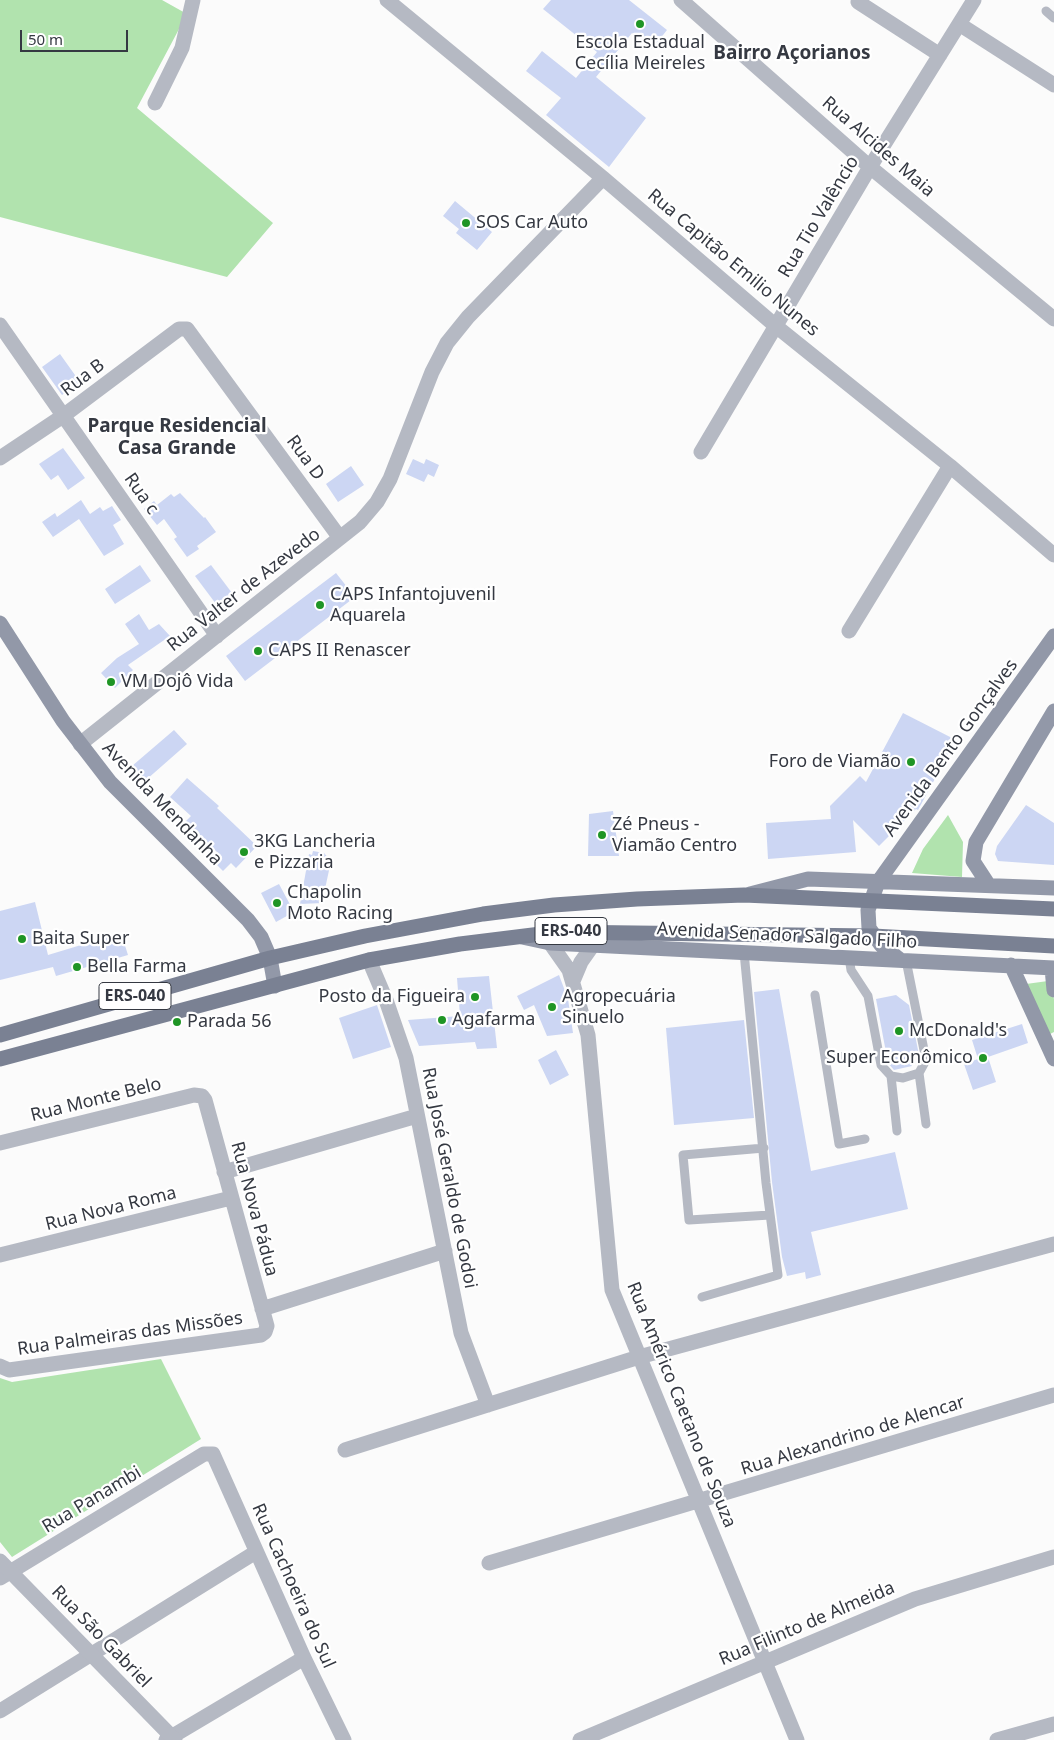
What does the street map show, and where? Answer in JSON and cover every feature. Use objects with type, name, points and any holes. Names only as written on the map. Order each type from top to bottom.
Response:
[{"type":"main road","name":"Avenida Mendanha","points":[[0,623],[63,721],[110,782],[248,920],[261,937],[270,958],[275,986]]},
{"type":"main road","name":"Avenida Bento Gonçalves","points":[[870,901],[878,882],[1054,636]]},
{"type":"main road","points":[[988,884],[973,861],[976,842],[1054,711]]},
{"type":"main road","points":[[851,881],[895,858]]},
{"type":"main road","name":"Avenida Senador Salgado Filho","points":[[744,895],[808,879],[988,884],[1054,888]]},
{"type":"main road","name":"Avenida Senador Salgado Filho","points":[[0,1035],[270,958],[365,936],[483,914],[637,898],[744,895],[1054,909]]},
{"type":"main road","points":[[870,901],[867,919],[873,936],[888,951],[903,960]]},
{"type":"main road","name":"Avenida Senador Salgado Filho","points":[[0,1059],[369,960],[460,944],[557,932],[628,931],[873,936],[1054,946]]},
{"type":"main road","name":"Avenida Senador Salgado Filho","points":[[519,937],[550,943],[849,956],[1053,968]]},
{"type":"main road","points":[[1012,965],[1050,1037],[1054,1059]]},
{"type":"main road","points":[[1053,968],[1054,990]]},
{"type":"street","points":[[155,103],[182,48],[193,0]]},
{"type":"street","name":"Rua Capitão Emilio Nunes","points":[[387,0],[603,178],[777,326],[950,466],[1054,555]]},
{"type":"street","name":"Rua Alcides Maia","points":[[681,0],[870,168],[1054,319]]},
{"type":"street","name":"Rua Tio Valêncio","points":[[701,452],[870,168],[974,0]]},
{"type":"street","points":[[858,2],[940,55]]},
{"type":"street","points":[[959,24],[1054,85]]},
{"type":"street","name":"Rua Valter de Azevedo","points":[[80,744],[360,522],[377,502],[390,478],[432,372],[447,343],[468,317],[603,178]]},
{"type":"street","name":"Rua c","points":[[0,324],[217,636]]},
{"type":"street","name":"Rua B","points":[[0,458],[63,416],[179,330],[187,329]]},
{"type":"street","name":"Rua D","points":[[187,329],[340,538]]},
{"type":"street","points":[[848,631],[950,466]]},
{"type":"street","name":"Rua Américo Caetano de Souza","points":[[550,943],[564,960],[574,981],[588,1035],[612,1290],[797,1740]]},
{"type":"street","points":[[574,981],[581,962],[593,945]]},
{"type":"street","name":"Rua José Geraldo de Godoi","points":[[369,960],[386,1000],[406,1058],[461,1332],[488,1405]]},
{"type":"street","name":"Rua Monte Belo","points":[[0,1143],[194,1095],[202,1096]]},
{"type":"street","name":"Rua Nova Pádua","points":[[202,1096],[205,1100],[267,1326],[265,1332]]},
{"type":"street","points":[[224,1172],[417,1116]]},
{"type":"street","name":"Rua Nova Roma","points":[[0,1255],[232,1198]]},
{"type":"street","points":[[344,1450],[639,1357],[1054,1244]]},
{"type":"street","points":[[262,1309],[444,1251]]},
{"type":"street","name":"Rua Palmeiras das Missões","points":[[0,1366],[9,1370],[265,1332]]},
{"type":"street","name":"Rua Alexandrino de Alencar","points":[[490,1563],[1054,1395]]},
{"type":"street","name":"Rua Cachoeira do Sul","points":[[204,1454],[213,1454],[217,1460],[304,1658],[344,1740]]},
{"type":"street","name":"Rua Panambi","points":[[4,1570],[204,1454]]},
{"type":"street","points":[[0,1710],[256,1552]]},
{"type":"street","name":"Rua Filinto de Almeida","points":[[580,1740],[915,1599],[1054,1557]]},
{"type":"street","name":"Rua São Gabriel","points":[[4,1570],[92,1654],[171,1739]]},
{"type":"street","points":[[171,1739],[304,1658]]},
{"type":"street","points":[[997,1740],[1054,1724]]},
{"type":"lane","points":[[1046,11],[1054,18]]},
{"type":"lane","points":[[702,1298],[778,1276],[770,1215],[744,952]]},
{"type":"lane","points":[[849,956],[851,970],[868,996],[881,1065],[891,1076],[897,1131]]},
{"type":"lane","points":[[903,960],[926,1060],[919,1073],[926,1124]]},
{"type":"lane","points":[[815,995],[839,1144],[865,1139]]},
{"type":"lane","points":[[825,1058],[853,1056]]},
{"type":"lane","points":[[891,1076],[903,1078],[919,1073]]},
{"type":"lane","points":[[764,1148],[683,1155],[689,1220],[770,1215]]},
{"type":"green space","points":[[0,0],[162,0],[187,14],[137,108],[273,223],[227,277],[0,217]]},
{"type":"green space","points":[[948,815],[963,842],[962,877],[912,873],[923,849]]},
{"type":"green space","points":[[1048,981],[1054,999],[1054,1032],[1046,1036],[1026,984]]},
{"type":"green space","points":[[161,1359],[201,1439],[12,1557],[0,1542],[0,1378],[12,1382]]},
{"type":"building","points":[[551,0],[629,0],[667,30],[652,49],[632,33],[596,77],[646,118],[609,167],[546,115],[561,98],[526,71],[542,51],[576,78],[597,52],[543,9]]},
{"type":"building","name":"SOS Car Auto","points":[[455,201],[492,232],[477,250],[456,233],[459,229],[443,216]]},
{"type":"building","points":[[60,354],[80,382],[62,395],[42,367]]},
{"type":"building","points":[[63,448],[85,478],[68,490],[58,475],[51,480],[39,464]]},
{"type":"building","points":[[413,459],[424,464],[426,459],[439,465],[434,477],[428,474],[424,482],[406,474]]},
{"type":"building","points":[[351,466],[364,485],[338,502],[326,484]]},
{"type":"building","points":[[180,493],[205,517],[216,532],[197,546],[199,549],[187,557],[174,539],[177,537],[164,519],[157,525],[144,509],[154,501],[157,505],[171,494],[174,497]]},
{"type":"building","points":[[81,500],[90,514],[100,507],[103,511],[112,506],[121,520],[113,525],[124,544],[104,556],[79,519],[53,537],[42,522],[55,513],[57,517]]},
{"type":"building","points":[[140,565],[151,581],[115,604],[105,589]]},
{"type":"building","points":[[211,565],[232,593],[216,604],[195,576]]},
{"type":"building","points":[[336,573],[355,597],[245,681],[226,656]]},
{"type":"building","points":[[139,614],[149,630],[159,624],[170,636],[128,665],[133,670],[115,688],[101,673],[117,658],[139,644],[125,624]]},
{"type":"building","points":[[903,713],[956,740],[918,810],[916,809],[879,846],[853,820],[856,852],[768,859],[766,823],[831,819],[830,806],[860,776],[866,782]]},
{"type":"building","points":[[174,730],[187,744],[146,780],[132,766]]},
{"type":"building","points":[[187,778],[219,806],[217,808],[257,846],[236,868],[231,863],[223,871],[215,863],[222,857],[186,821],[191,816],[170,797]]},
{"type":"building","points":[[1026,805],[1054,823],[1054,865],[998,861],[995,854],[997,846]]},
{"type":"building","name":"Zé Pneus - Viamão Centro","points":[[613,811],[619,856],[588,856],[589,814]]},
{"type":"building","points":[[313,851],[324,853],[331,861],[322,903],[300,904],[309,854],[312,855]]},
{"type":"building","name":"Chapolin Moto Racing","points":[[279,884],[294,912],[276,922],[261,893]]},
{"type":"building","name":"Baita Super","points":[[35,902],[48,955],[121,933],[128,955],[56,976],[53,967],[0,980],[0,911]]},
{"type":"building","name":"Agropecuária Sinuelo","points":[[559,975],[568,999],[573,1033],[547,1036],[534,1005],[524,1010],[517,996]]},
{"type":"building","name":"Posto da Figueira","points":[[489,976],[497,1048],[477,1049],[475,1042],[419,1046],[408,1020],[460,1016],[457,978]]},
{"type":"building","points":[[779,989],[811,1171],[895,1152],[908,1209],[811,1232],[821,1275],[806,1279],[805,1272],[787,1276],[782,1257],[772,1182],[754,992]]},
{"type":"building","name":"McDonald's","points":[[896,995],[909,1005],[919,1055],[910,1056],[912,1066],[894,1070],[888,1063],[876,999]]},
{"type":"building","points":[[377,1005],[391,1047],[353,1059],[339,1018]]},
{"type":"building","points":[[744,1020],[754,1118],[674,1125],[666,1028]]},
{"type":"building","name":"Super Econômico","points":[[1022,1024],[1028,1043],[988,1057],[996,1082],[973,1090],[964,1064],[978,1059],[972,1040]]},
{"type":"building","points":[[556,1050],[569,1075],[550,1085],[538,1060]]},
{"type":"place","name":"Escola Estadual Cecília Meireles","points":[[640,24]]},
{"type":"place","name":"SOS Car Auto","points":[[466,223]]},
{"type":"place","name":"CAPS Infantojuvenil Aquarela","points":[[320,605]]},
{"type":"place","name":"CAPS II Renascer","points":[[258,651]]},
{"type":"place","name":"VM Dojô Vida","points":[[111,682]]},
{"type":"place","name":"Foro de Viamão","points":[[911,762]]},
{"type":"place","name":"Zé Pneus - Viamão Centro","points":[[602,835]]},
{"type":"place","name":"3KG Lancheria e Pizzaria","points":[[244,852]]},
{"type":"place","name":"Chapolin Moto Racing","points":[[277,903]]},
{"type":"place","name":"Baita Super","points":[[22,939]]},
{"type":"place","name":"Bella Farma","points":[[77,967]]},
{"type":"place","name":"Posto da Figueira","points":[[475,997]]},
{"type":"place","name":"Agropecuária Sinuelo","points":[[552,1007]]},
{"type":"place","name":"Agafarma","points":[[442,1020]]},
{"type":"place","name":"Parada 56","points":[[177,1022]]},
{"type":"place","name":"McDonald's","points":[[899,1031]]},
{"type":"place","name":"Super Econômico","points":[[983,1058]]},
{"type":"district","name":"Bairro Açorianos","points":[[792,54]]},
{"type":"district","name":"Parque Residencial Casa Grande","points":[[177,438]]}]
